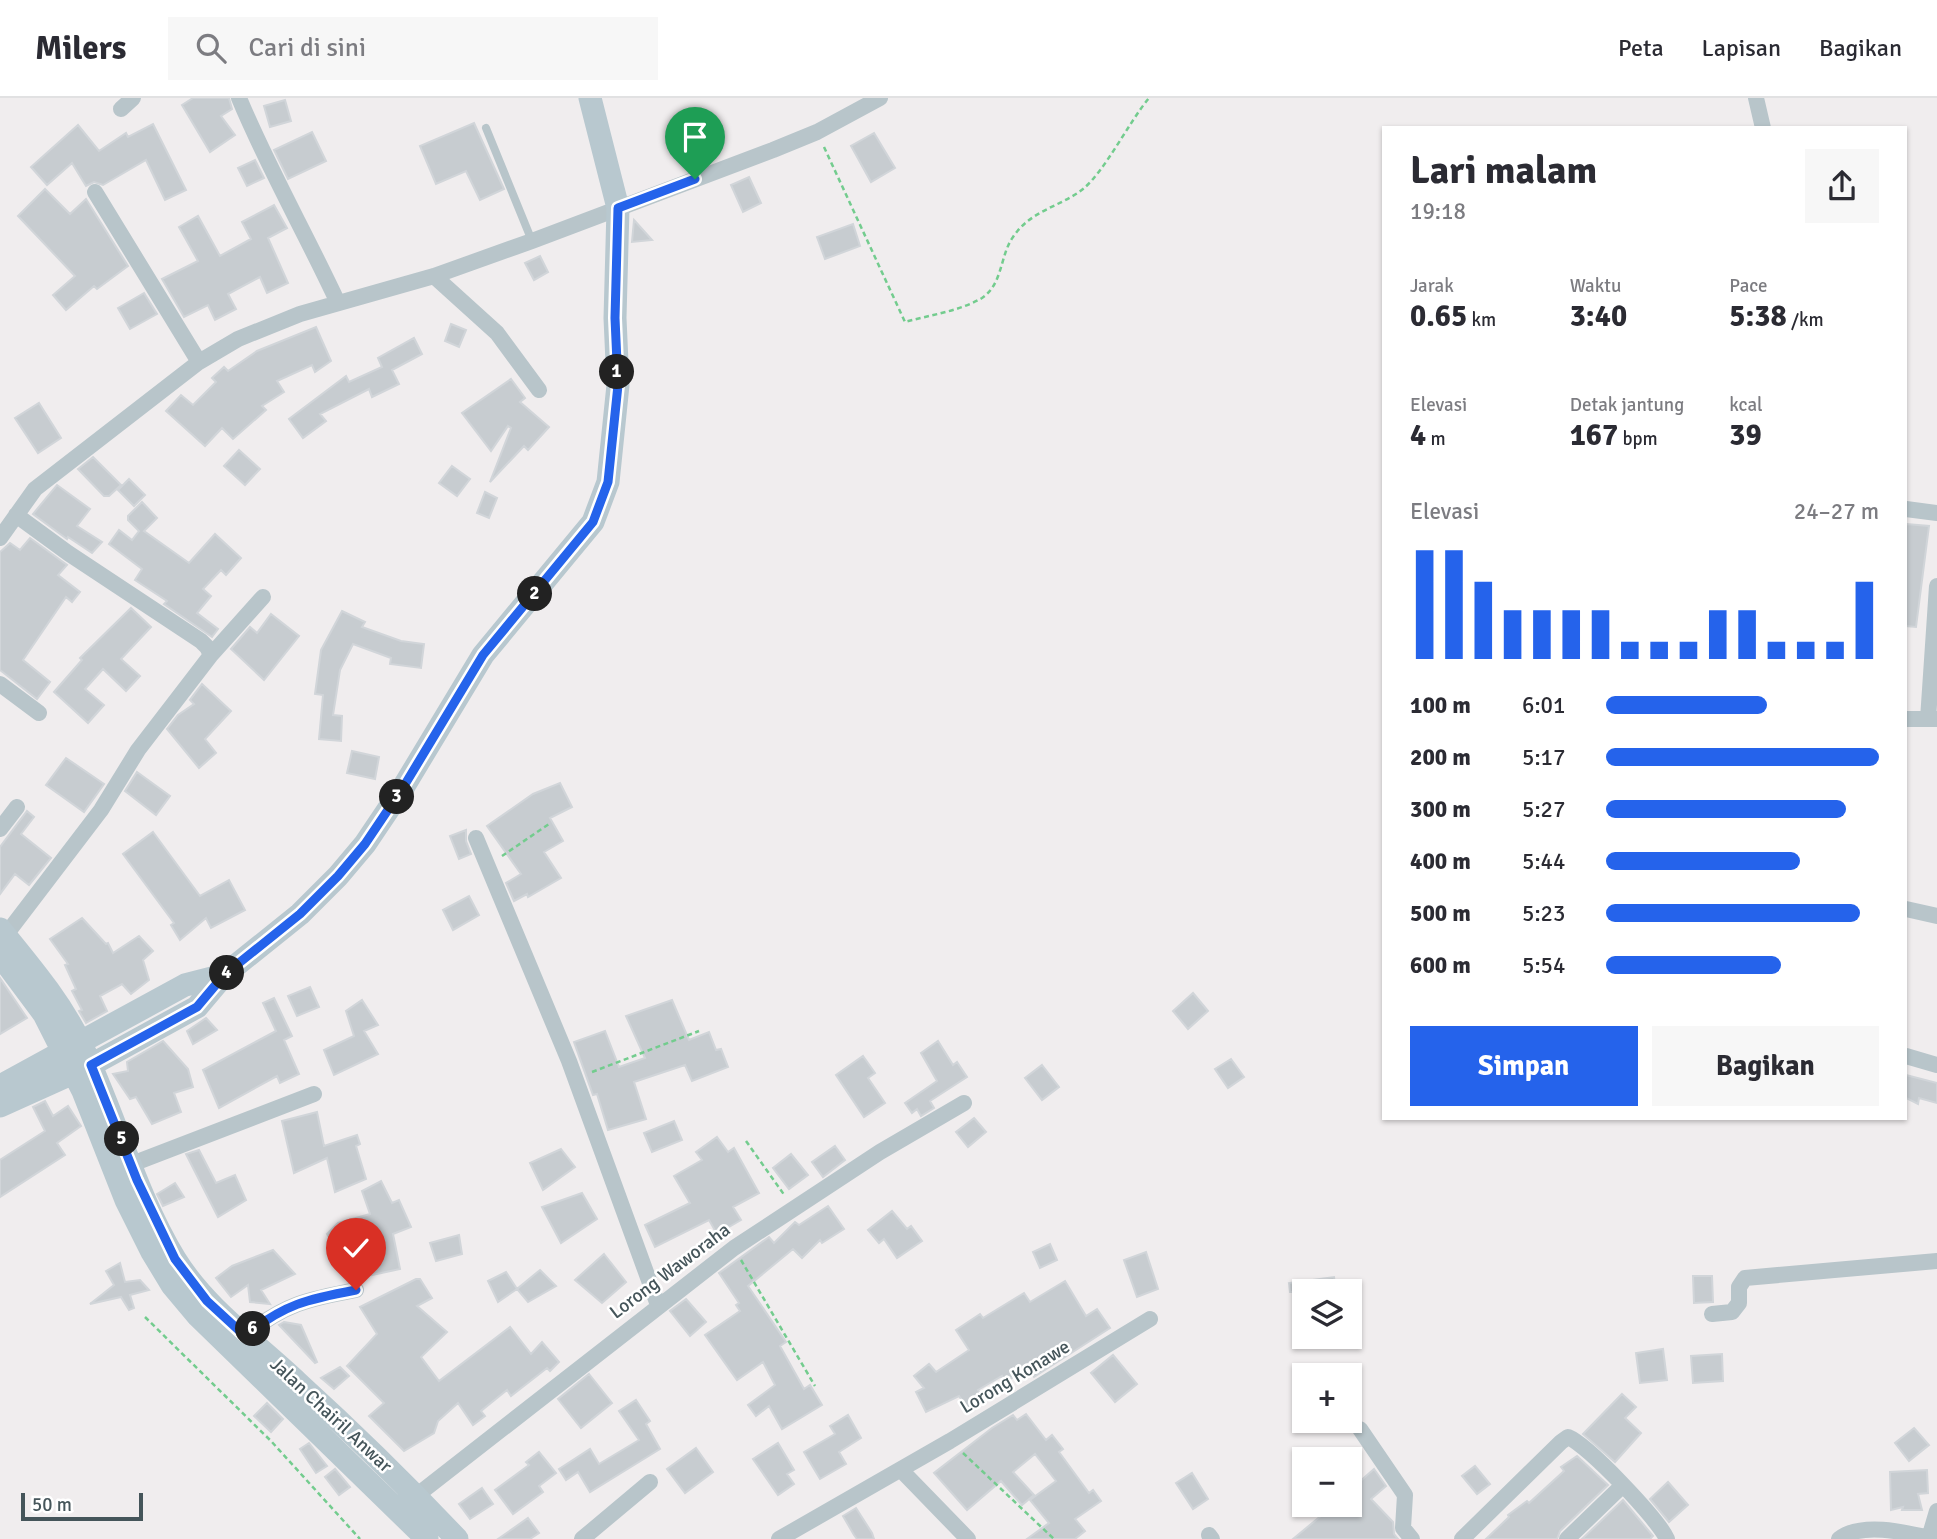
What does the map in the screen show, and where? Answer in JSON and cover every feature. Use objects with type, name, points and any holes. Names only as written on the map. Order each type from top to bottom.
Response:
[{"type":"main road","points":[[0,1106],[82,1068],[197,1007],[224,975],[300,914],[365,844],[404,786],[483,655],[593,522],[608,482],[618,385],[615,318],[618,208],[590,98]]},
{"type":"main road","name":"Jalan Chairil Anwar","points":[[2,940],[47,988],[82,1068],[132,1164],[175,1259],[207,1301],[297,1381],[457,1539]]},
{"type":"main road","points":[[0,1086],[185,985],[224,975]]},
{"type":"main road","name":"Jalan Chairil Anwar","points":[[82,1068],[126,1199],[152,1252],[172,1284],[198,1317],[427,1539]]},
{"type":"street","points":[[239,98],[255,138],[301,224],[338,303]]},
{"type":"street","points":[[0,538],[35,489],[198,362],[238,339],[271,324],[434,276],[533,241],[817,132],[880,98]]},
{"type":"street","points":[[1756,98],[1763,126]]},
{"type":"street","points":[[95,192],[198,362]]},
{"type":"street","points":[[434,276],[497,333],[538,390]]},
{"type":"street","points":[[1907,509],[1937,513]]},
{"type":"street","points":[[16,514],[68,553],[201,641],[211,656]]},
{"type":"street","points":[[1907,719],[1933,719],[1937,586]]},
{"type":"street","points":[[2,940],[101,810],[138,750],[211,656],[263,597]]},
{"type":"street","points":[[0,684],[39,713]]},
{"type":"street","points":[[0,829],[17,807]]},
{"type":"street","points":[[476,838],[575,1078],[658,1305]]},
{"type":"street","points":[[1907,909],[1937,916]]},
{"type":"street","points":[[1907,1056],[1937,1065]]},
{"type":"street","points":[[132,1164],[314,1094]]},
{"type":"street","name":"Lorong Waworaha","points":[[416,1496],[734,1248],[793,1208],[964,1102]]},
{"type":"street","points":[[1712,1314],[1732,1312],[1739,1303],[1738,1287],[1745,1278],[1937,1261]]},
{"type":"street","points":[[245,1336],[270,1316],[296,1303],[356,1290]]},
{"type":"street","name":"Lorong Konawe","points":[[779,1539],[950,1441],[1150,1319]]},
{"type":"street","points":[[1362,1432],[1405,1495],[1403,1528],[1412,1539]]},
{"type":"street","points":[[1462,1539],[1568,1437],[1623,1485],[1656,1522],[1667,1539]]},
{"type":"street","points":[[901,1470],[968,1539]]},
{"type":"street","points":[[582,1539],[650,1482]]},
{"type":"street","points":[[1567,1539],[1623,1485]]},
{"type":"street","points":[[1839,1539],[1853,1532],[1868,1531],[1931,1538],[1937,1511]]},
{"type":"lane","points":[[486,128],[533,241]]},
{"type":"path","points":[[817,132],[905,322],[960,307],[984,297],[998,278],[1012,238],[1026,222],[1046,207],[1083,189],[1149,98]]},
{"type":"path","points":[[488,866],[549,824]]},
{"type":"path","points":[[575,1078],[699,1031]]},
{"type":"path","points":[[746,1141],[793,1208]]},
{"type":"path","points":[[734,1248],[815,1386]]},
{"type":"path","points":[[145,1317],[271,1441],[360,1539]]},
{"type":"path","points":[[950,1441],[1054,1539]]},
{"type":"building","points":[[193,98],[229,98],[232,109],[221,116],[235,135],[210,152],[182,105]]},
{"type":"building","points":[[285,100],[291,121],[270,127],[264,106]]},
{"type":"building","points":[[474,123],[504,189],[480,200],[466,171],[436,184],[420,146]]},
{"type":"building","points":[[153,124],[186,190],[165,200],[146,160],[103,185],[94,182],[86,186],[72,163],[47,185],[31,167],[78,125],[99,151],[126,133],[128,137]]},
{"type":"building","points":[[312,132],[326,161],[288,179],[274,150]]},
{"type":"building","points":[[874,133],[895,168],[871,182],[851,146]]},
{"type":"building","points":[[255,160],[264,178],[247,186],[238,168]]},
{"type":"building","points":[[749,177],[761,203],[743,212],[731,185]]},
{"type":"building","points":[[45,189],[70,214],[86,199],[128,266],[97,289],[94,286],[66,310],[53,295],[75,276],[18,216]]},
{"type":"building","points":[[274,205],[287,228],[268,238],[288,283],[267,293],[260,277],[228,294],[236,309],[215,320],[208,305],[184,317],[162,279],[198,261],[179,227],[198,216],[220,256],[251,239],[242,222]]},
{"type":"building","points":[[634,220],[652,240],[632,242]]},
{"type":"building","points":[[853,224],[860,246],[825,259],[817,237]]},
{"type":"building","points":[[540,256],[548,272],[534,280],[525,263]]},
{"type":"building","points":[[144,293],[157,314],[130,329],[118,308]]},
{"type":"building","points":[[451,324],[466,330],[459,347],[445,341]]},
{"type":"building","points":[[316,327],[331,361],[315,372],[312,365],[277,381],[284,392],[262,406],[266,410],[233,439],[222,428],[205,446],[166,411],[181,395],[193,405],[216,382],[212,378],[224,367],[228,371],[257,351]]},
{"type":"building","points":[[414,338],[422,354],[392,370],[399,384],[372,397],[369,389],[320,414],[326,421],[303,438],[289,419],[346,376],[349,382],[382,367],[378,358]]},
{"type":"building","points":[[511,379],[525,398],[520,402],[549,427],[528,450],[524,446],[490,482],[511,428],[508,426],[491,451],[462,413]]},
{"type":"building","points":[[39,403],[61,438],[38,453],[15,418]]},
{"type":"building","points":[[239,450],[260,469],[245,485],[224,466]]},
{"type":"building","points":[[93,457],[121,485],[109,496],[104,496],[78,469]]},
{"type":"building","points":[[452,466],[470,479],[457,496],[439,483]]},
{"type":"building","points":[[129,479],[145,495],[134,506],[118,490]]},
{"type":"building","points":[[57,485],[90,509],[77,526],[102,542],[92,553],[68,537],[67,539],[33,514]]},
{"type":"building","points":[[485,492],[497,498],[489,518],[477,513]]},
{"type":"building","points":[[142,502],[157,518],[144,531],[189,563],[215,534],[241,558],[226,575],[221,570],[203,589],[211,596],[197,613],[218,629],[212,637],[164,604],[167,601],[135,580],[142,569],[109,544],[119,530],[132,540],[139,531],[128,520],[128,516]]},
{"type":"building","points":[[1907,524],[1929,526],[1916,627],[1907,626]]},
{"type":"building","points":[[30,538],[67,565],[58,575],[80,592],[72,602],[66,597],[23,660],[50,682],[37,699],[0,670],[0,552],[10,543],[20,550]]},
{"type":"building","points":[[131,608],[151,627],[121,659],[140,676],[126,691],[103,669],[85,689],[104,705],[88,723],[54,692],[82,660],[80,658]]},
{"type":"building","points":[[342,611],[365,622],[362,627],[401,641],[424,644],[421,668],[390,664],[391,658],[353,644],[340,670],[333,715],[342,716],[341,741],[319,739],[323,695],[315,694],[321,650]]},
{"type":"building","points":[[271,614],[299,636],[264,680],[231,649],[250,627],[257,633]]},
{"type":"building","points":[[202,684],[231,711],[205,739],[216,753],[199,768],[167,729],[178,715],[194,704],[190,700]]},
{"type":"building","points":[[352,751],[379,757],[375,779],[347,773]]},
{"type":"building","points":[[66,758],[104,784],[84,812],[46,785]]},
{"type":"building","points":[[137,772],[170,796],[156,815],[125,791]]},
{"type":"building","points":[[560,783],[572,807],[550,818],[563,841],[544,852],[561,878],[528,897],[527,894],[514,901],[506,883],[521,874],[487,826],[533,794]]},
{"type":"building","points":[[27,811],[34,817],[21,834],[51,858],[29,885],[15,874],[0,894],[0,847]]},
{"type":"building","points":[[466,830],[466,841],[471,854],[459,859],[450,836]]},
{"type":"building","points":[[153,832],[200,896],[229,880],[245,910],[211,928],[206,918],[180,940],[171,925],[174,923],[123,854]]},
{"type":"building","points":[[469,896],[479,915],[453,930],[443,910]]},
{"type":"building","points":[[82,918],[106,944],[108,943],[113,953],[139,936],[153,951],[143,960],[149,980],[131,994],[122,984],[100,996],[107,1011],[86,1023],[72,991],[76,989],[65,965],[68,964],[50,939]]},
{"type":"building","points":[[0,978],[27,1018],[0,1034]]},
{"type":"building","points":[[310,987],[319,1007],[297,1016],[288,996]]},
{"type":"building","points":[[1193,993],[1208,1011],[1188,1029],[1173,1011]]},
{"type":"building","points":[[274,998],[292,1036],[284,1040],[299,1074],[280,1083],[277,1076],[219,1108],[203,1070],[276,1031],[263,1003]]},
{"type":"building","points":[[362,1000],[378,1025],[364,1031],[378,1054],[334,1075],[324,1050],[354,1036],[346,1011]]},
{"type":"building","points":[[672,1000],[689,1040],[709,1032],[716,1050],[721,1049],[728,1067],[692,1081],[685,1065],[634,1082],[646,1119],[608,1130],[597,1094],[593,1095],[574,1042],[605,1031],[619,1067],[645,1058],[626,1016]]},
{"type":"building","points":[[206,1018],[217,1030],[193,1044],[187,1031]]},
{"type":"building","points":[[163,1041],[188,1069],[193,1087],[174,1093],[181,1112],[152,1124],[136,1097],[130,1099],[113,1074],[128,1071],[127,1062]]},
{"type":"building","points":[[938,1041],[953,1065],[957,1062],[967,1077],[930,1101],[934,1108],[921,1116],[917,1109],[912,1113],[905,1103],[937,1081],[921,1053]]},
{"type":"building","points":[[863,1056],[875,1073],[868,1078],[885,1103],[864,1117],[836,1075]]},
{"type":"building","points":[[1231,1059],[1244,1077],[1228,1088],[1215,1069]]},
{"type":"building","points":[[1042,1065],[1059,1087],[1042,1100],[1025,1078]]},
{"type":"building","points":[[1907,1075],[1937,1083],[1937,1103],[1919,1098],[1918,1104],[1907,1098]]},
{"type":"building","points":[[45,1101],[53,1116],[68,1106],[81,1126],[57,1143],[65,1155],[0,1197],[0,1160],[45,1131],[33,1107]]},
{"type":"building","points":[[317,1112],[324,1146],[357,1135],[360,1144],[356,1146],[366,1179],[335,1192],[327,1158],[294,1173],[282,1121]]},
{"type":"building","points":[[974,1118],[986,1132],[968,1147],[956,1132]]},
{"type":"building","points":[[674,1121],[682,1140],[652,1152],[644,1133]]},
{"type":"building","points":[[717,1137],[728,1152],[734,1148],[759,1193],[733,1207],[741,1220],[717,1234],[709,1220],[655,1247],[645,1225],[690,1203],[674,1176],[702,1160],[696,1152]]},
{"type":"building","points":[[835,1146],[845,1160],[823,1177],[812,1162]]},
{"type":"building","points":[[561,1149],[575,1167],[543,1190],[530,1163]]},
{"type":"building","points":[[199,1150],[216,1183],[235,1175],[246,1200],[218,1217],[186,1154]]},
{"type":"building","points":[[791,1154],[808,1175],[789,1189],[773,1168]]},
{"type":"building","points":[[381,1181],[392,1203],[399,1200],[411,1227],[393,1234],[400,1269],[372,1275],[365,1242],[339,1254],[327,1234],[338,1223],[370,1214],[362,1191]]},
{"type":"building","points":[[175,1183],[184,1197],[163,1206],[157,1194]]},
{"type":"building","points":[[582,1193],[597,1219],[561,1243],[542,1207]]},
{"type":"building","points":[[828,1206],[844,1229],[822,1243],[820,1240],[802,1258],[793,1249],[748,1286],[786,1342],[780,1346],[804,1389],[810,1385],[822,1405],[782,1429],[769,1406],[756,1416],[748,1405],[775,1385],[763,1362],[737,1380],[705,1335],[740,1311],[736,1305],[739,1303],[719,1273],[769,1237],[774,1243],[795,1222],[799,1225]]},
{"type":"building","points":[[892,1211],[907,1229],[911,1226],[922,1241],[897,1258],[884,1239],[879,1243],[868,1230]]},
{"type":"building","points":[[459,1235],[462,1254],[436,1261],[430,1243]]},
{"type":"building","points":[[1050,1244],[1057,1260],[1040,1268],[1033,1252]]},
{"type":"building","points":[[273,1250],[295,1274],[261,1290],[270,1304],[250,1302],[248,1285],[231,1297],[216,1278],[232,1266]]},
{"type":"building","points":[[1146,1252],[1158,1289],[1137,1297],[1124,1260]]},
{"type":"building","points":[[604,1254],[626,1282],[602,1303],[575,1280]]},
{"type":"building","points":[[120,1263],[125,1282],[140,1280],[149,1290],[130,1295],[134,1308],[129,1310],[121,1297],[90,1304],[114,1285],[106,1271]]},
{"type":"building","points":[[540,1270],[556,1286],[528,1302],[517,1289]]},
{"type":"building","points":[[506,1272],[517,1289],[498,1302],[488,1281]]},
{"type":"building","points":[[1693,1276],[1712,1276],[1713,1302],[1694,1303]]},
{"type":"building","points":[[420,1279],[432,1298],[417,1306],[447,1332],[421,1357],[439,1381],[510,1327],[531,1354],[542,1342],[559,1362],[550,1371],[547,1368],[511,1396],[507,1390],[481,1411],[485,1416],[473,1425],[458,1403],[438,1421],[434,1433],[404,1451],[369,1416],[384,1403],[347,1366],[377,1334],[360,1307]]},
{"type":"building","points":[[1065,1281],[1086,1316],[1097,1309],[1110,1328],[1034,1377],[1028,1368],[1005,1382],[1002,1376],[978,1390],[983,1398],[968,1409],[959,1396],[926,1412],[916,1392],[924,1388],[914,1376],[929,1364],[936,1372],[969,1350],[956,1330],[980,1314],[983,1318],[1024,1293],[1030,1302]]},
{"type":"building","points":[[686,1299],[706,1322],[690,1336],[670,1311]]},
{"type":"building","points":[[284,1322],[301,1325],[317,1362],[315,1363],[279,1325]]},
{"type":"building","points":[[1663,1349],[1667,1380],[1640,1383],[1636,1353]]},
{"type":"building","points":[[1722,1354],[1723,1381],[1693,1383],[1691,1356]]},
{"type":"building","points":[[1113,1355],[1137,1384],[1115,1402],[1091,1373]]},
{"type":"building","points":[[340,1367],[349,1376],[334,1389],[321,1378]]},
{"type":"building","points":[[589,1374],[612,1403],[581,1428],[558,1399]]},
{"type":"building","points":[[1622,1394],[1636,1407],[1625,1418],[1641,1433],[1615,1462],[1583,1434]]},
{"type":"building","points":[[636,1400],[650,1421],[646,1424],[660,1449],[590,1492],[578,1472],[566,1480],[559,1469],[590,1449],[599,1464],[639,1440],[619,1411]]},
{"type":"building","points":[[267,1403],[283,1419],[271,1432],[254,1416]]},
{"type":"building","points":[[1026,1414],[1046,1440],[1052,1435],[1063,1449],[1059,1452],[1089,1493],[1093,1490],[1101,1501],[1075,1519],[1085,1531],[1075,1539],[1027,1539],[1049,1523],[1030,1500],[1056,1481],[1035,1454],[1013,1472],[1034,1495],[1022,1505],[1001,1481],[967,1510],[934,1473],[992,1428],[1013,1415],[1017,1420]]},
{"type":"building","points":[[848,1415],[861,1438],[839,1452],[846,1464],[820,1479],[804,1452],[835,1434],[830,1426]]},
{"type":"building","points":[[1914,1428],[1929,1445],[1909,1461],[1895,1443]]},
{"type":"building","points":[[309,1443],[327,1466],[316,1473],[300,1449]]},
{"type":"building","points":[[778,1443],[794,1470],[787,1474],[794,1484],[778,1495],[753,1459]]},
{"type":"building","points":[[696,1448],[713,1472],[685,1493],[667,1469]]},
{"type":"building","points":[[539,1452],[556,1473],[539,1486],[543,1492],[513,1514],[495,1490],[529,1465],[526,1462]]},
{"type":"building","points":[[1577,1456],[1608,1485],[1560,1531],[1557,1539],[1486,1539],[1508,1515],[1527,1501],[1529,1503],[1564,1471],[1561,1467]]},
{"type":"building","points":[[1475,1466],[1490,1484],[1477,1494],[1462,1476]]},
{"type":"building","points":[[335,1469],[350,1487],[339,1495],[325,1477]]},
{"type":"building","points":[[1374,1469],[1386,1486],[1371,1499],[1393,1522],[1394,1534],[1398,1539],[1293,1539],[1320,1517],[1362,1517],[1362,1480]]},
{"type":"building","points":[[1927,1470],[1928,1493],[1918,1494],[1922,1510],[1902,1510],[1903,1507],[1891,1510],[1890,1472]]},
{"type":"building","points":[[1192,1473],[1208,1499],[1193,1509],[1176,1483]]},
{"type":"building","points":[[1668,1482],[1688,1505],[1669,1522],[1650,1499]]},
{"type":"building","points":[[482,1488],[493,1504],[470,1519],[459,1504]]},
{"type":"building","points":[[1623,1500],[1653,1536],[1650,1539],[1582,1539]]},
{"type":"building","points":[[856,1508],[874,1539],[857,1539],[854,1535],[843,1516]]},
{"type":"building","points":[[528,1518],[539,1533],[530,1539],[498,1539]]},
{"type":"route","points":[[356,1290],[296,1303],[270,1316],[245,1336],[207,1301],[175,1259],[137,1180],[91,1065],[197,1007],[224,975],[300,914],[338,876],[365,844],[404,786],[483,655],[593,522],[608,482],[618,385],[615,318],[618,208],[695,179]]}]
